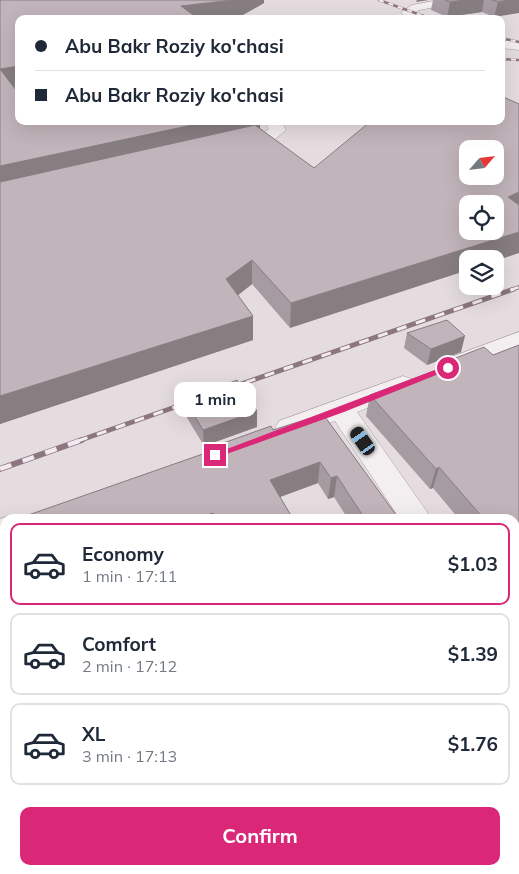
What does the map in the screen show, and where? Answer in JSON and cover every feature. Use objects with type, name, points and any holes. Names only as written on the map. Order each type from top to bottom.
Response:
[{"type":"street","points":[[410,15],[407,12],[416,7],[459,0]]},
{"type":"street","points":[[505,44],[519,46]]},
{"type":"street","points":[[220,148],[268,137],[278,130],[275,125]]},
{"type":"street","points":[[267,436],[341,410],[519,340]]},
{"type":"street","points":[[341,410],[414,514]]},
{"type":"building","points":[[0,0],[233,0],[181,6],[193,15],[15,15],[15,67],[0,69]]},
{"type":"building","points":[[445,0],[465,0],[450,2]]},
{"type":"building","points":[[492,0],[509,0],[498,2]]},
{"type":"building","points":[[0,69],[15,89],[15,125],[192,125],[0,166]]},
{"type":"building","points":[[505,98],[519,104],[519,192],[508,197],[519,205],[519,232],[504,237],[504,195],[459,195],[459,240],[493,240],[291,303],[252,260],[226,279],[253,316],[0,396],[0,182],[255,125],[314,168],[366,125],[505,125]]},
{"type":"building","points":[[447,320],[465,336],[431,349],[407,333]]},
{"type":"building","points":[[519,345],[519,514],[480,514],[439,467],[436,469],[370,395],[458,362],[453,359],[484,347],[493,355]]},
{"type":"building","points":[[237,380],[257,411],[203,430],[185,400]]},
{"type":"building","points":[[323,414],[395,514],[362,514],[337,476],[331,478],[320,462],[270,480],[290,514],[31,514],[217,449],[215,446],[271,426],[273,430]]},
{"type":"railway","points":[[379,0],[421,15]]},
{"type":"railway","points":[[505,39],[519,42]]},
{"type":"railway","points":[[505,59],[519,60]]},
{"type":"railway","points":[[511,290],[519,287]]},
{"type":"railway","points":[[227,389],[514,289]]},
{"type":"railway","points":[[78,441],[198,399]]},
{"type":"railway","points":[[0,469],[82,440]]},
{"type":"route","points":[[215,455],[341,410],[448,368]]}]
